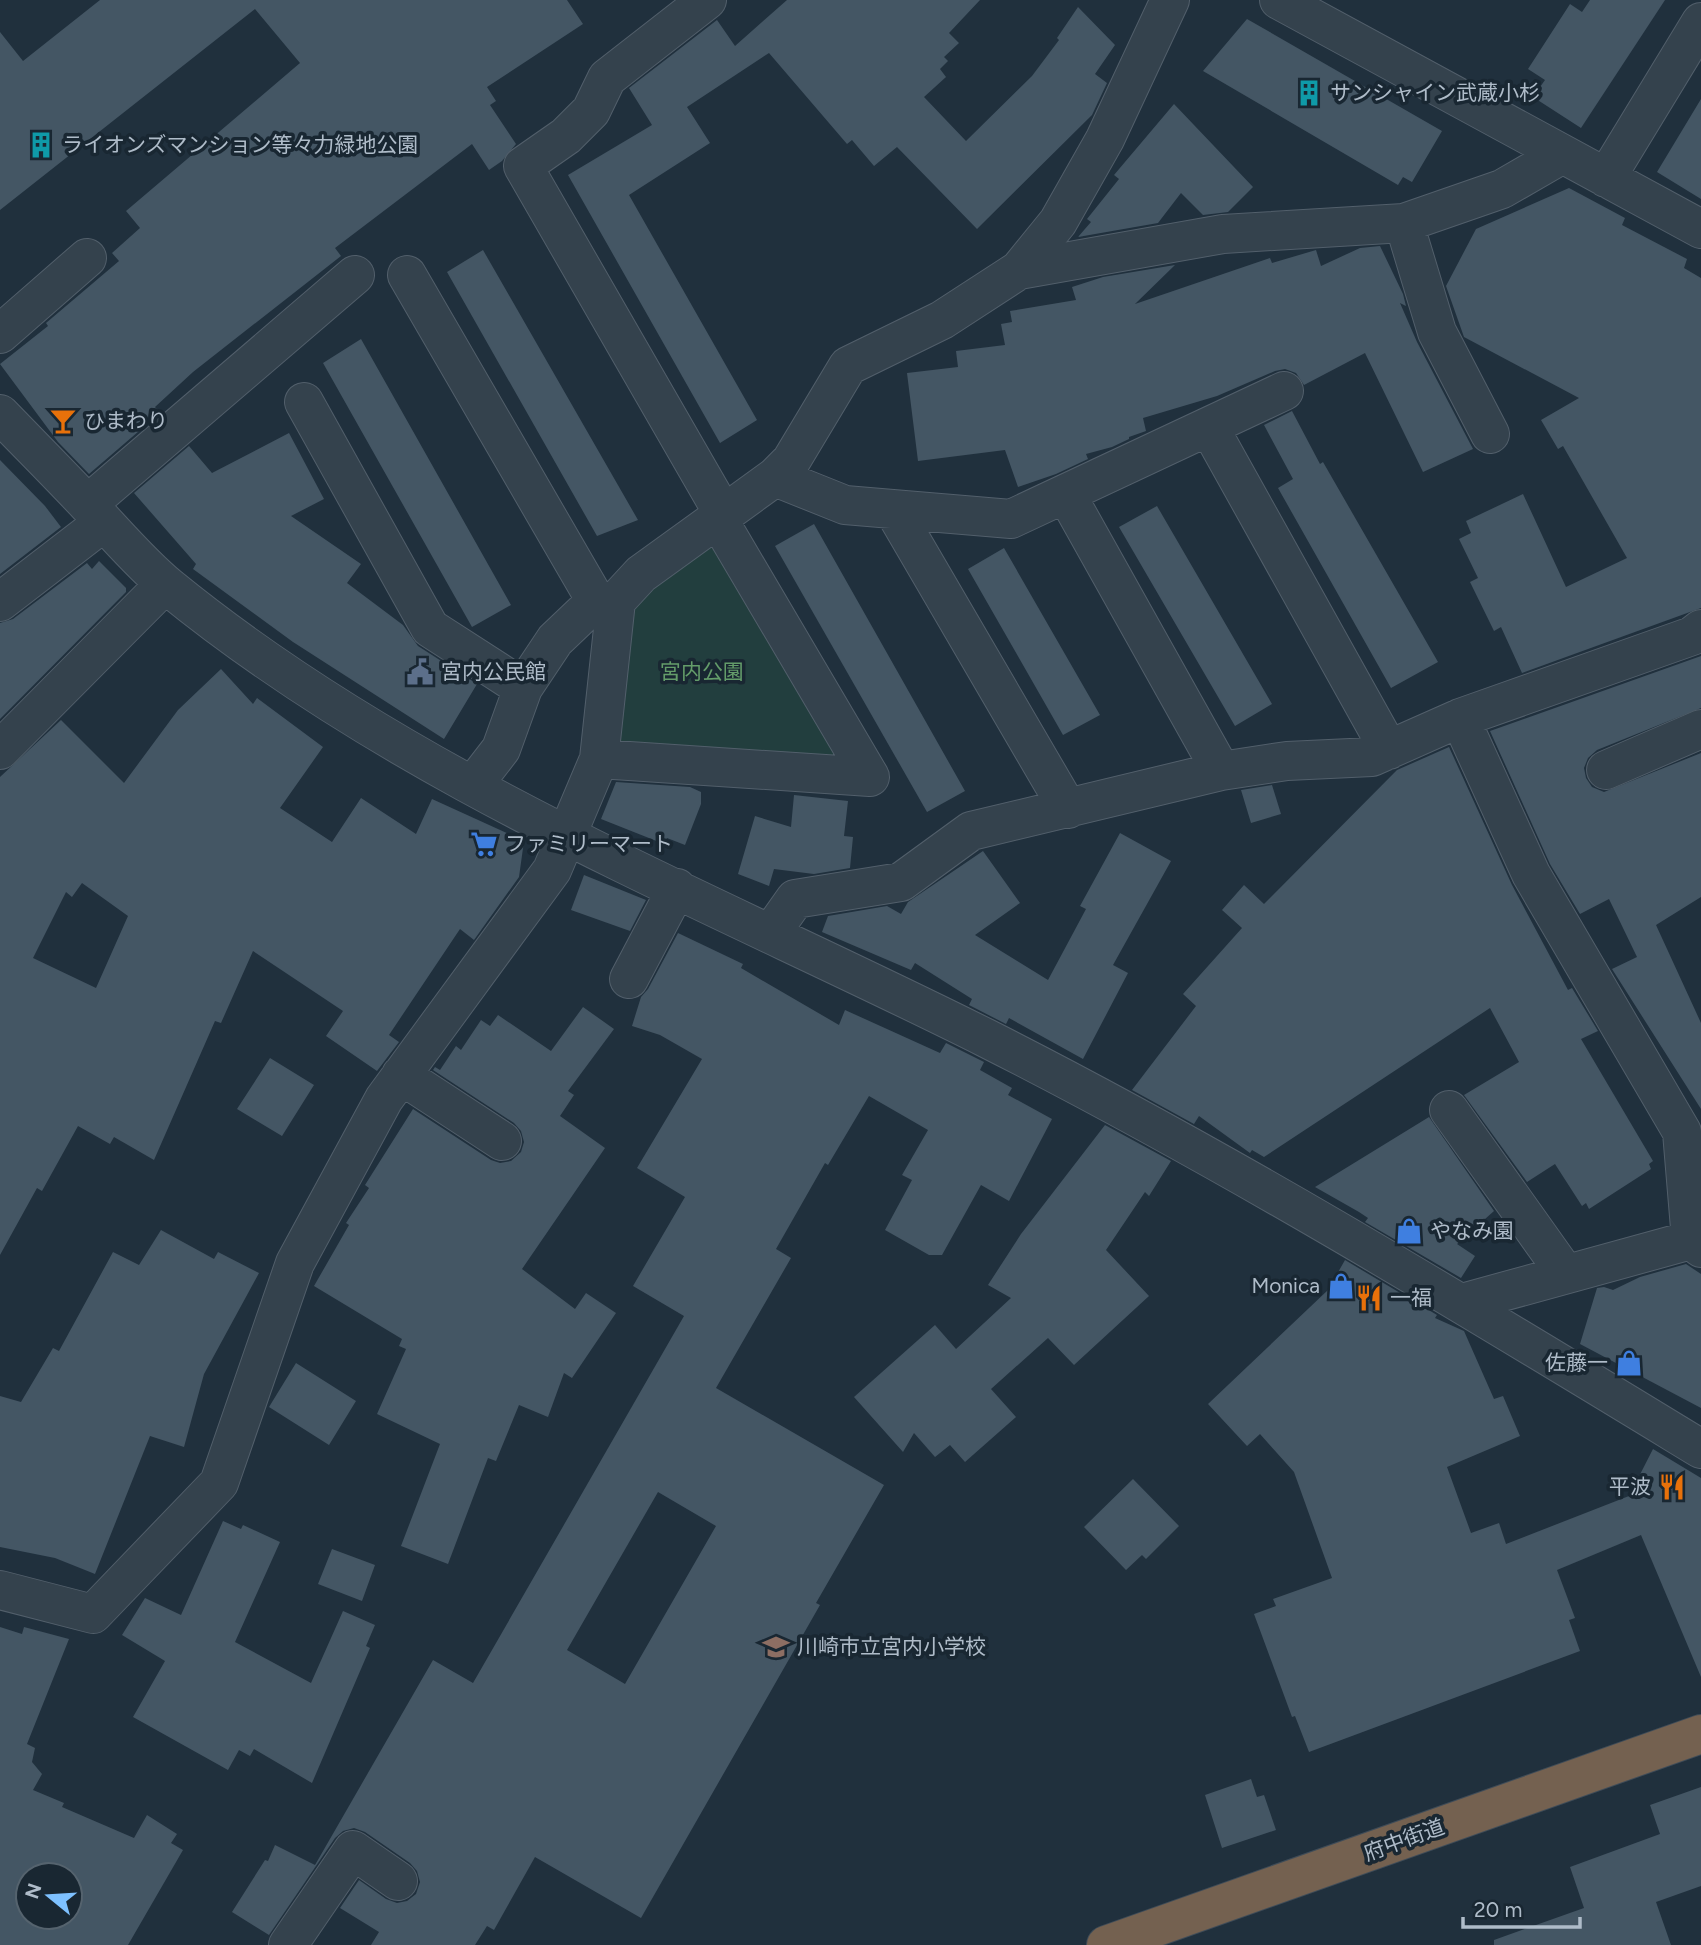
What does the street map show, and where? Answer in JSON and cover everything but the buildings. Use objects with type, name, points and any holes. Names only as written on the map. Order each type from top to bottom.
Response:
[{"type":"highway","name":"府中街道","points":[[1106,1945],[1701,1734]]},
{"type":"street","points":[[599,759],[870,777],[523,166],[566,136],[591,111],[607,78],[707,0]]},
{"type":"street","points":[[474,784],[501,749],[523,688],[555,640],[641,573],[775,477],[791,461],[848,366],[942,320],[1019,270],[1058,222],[1098,151],[1170,0]]},
{"type":"street","points":[[1279,0],[1701,229]]},
{"type":"street","points":[[1606,178],[1701,22]]},
{"type":"street","points":[[1019,270],[1223,234],[1404,222],[1502,189],[1561,155]]},
{"type":"street","points":[[1404,222],[1437,332],[1490,434]]},
{"type":"street","points":[[0,334],[87,258]]},
{"type":"street","points":[[0,602],[355,275]]},
{"type":"street","points":[[0,1590],[93,1614],[219,1483],[295,1264],[384,1099],[552,870],[599,759],[606,601],[407,275]]},
{"type":"street","points":[[775,477],[845,505],[1012,519],[1284,391]]},
{"type":"street","points":[[304,402],[430,628],[523,688]]},
{"type":"street","points":[[0,414],[165,584],[256,652],[365,725],[567,836],[988,1040],[1164,1132],[1462,1303],[1701,1449]]},
{"type":"street","points":[[1209,427],[1389,750]]},
{"type":"street","points":[[1066,494],[1221,771]]},
{"type":"street","points":[[892,509],[1068,809]]},
{"type":"street","points":[[0,750],[165,584]]},
{"type":"street","points":[[771,933],[795,899],[901,882],[971,831],[1221,771],[1287,761],[1372,757],[1460,718],[1626,661],[1701,629]]},
{"type":"street","points":[[1460,718],[1531,874],[1691,1126],[1696,1244],[1565,1273],[1462,1303]]},
{"type":"street","points":[[1606,770],[1701,729]]},
{"type":"street","points":[[629,979],[677,888]]},
{"type":"street","points":[[401,1075],[502,1141]]},
{"type":"street","points":[[1448,1110],[1565,1273]]},
{"type":"street","points":[[288,1945],[353,1850],[398,1881]]},
{"type":"green space","name":"宮内公園","points":[[718,519],[870,777],[599,759],[616,601]]},
{"type":"place","name":"サンシャイン武蔵小杉","points":[[1309,93]]},
{"type":"place","name":"ライオンズマンション等々力緑地公園","points":[[41,145]]},
{"type":"place","name":"ひまわり","points":[[63,421]]},
{"type":"place","name":"宮内公民館","points":[[420,672]]},
{"type":"place","name":"ファミリーマート","points":[[484,844]]},
{"type":"place","name":"やなみ園","points":[[1409,1231]]},
{"type":"place","name":"Monica","points":[[1341,1286]]},
{"type":"place","name":"一福","points":[[1369,1298]]},
{"type":"place","name":"佐藤一","points":[[1629,1363]]},
{"type":"place","name":"平波","points":[[1672,1487]]},
{"type":"place","name":"川崎市立宮内小学校","points":[[776,1647]]}]
